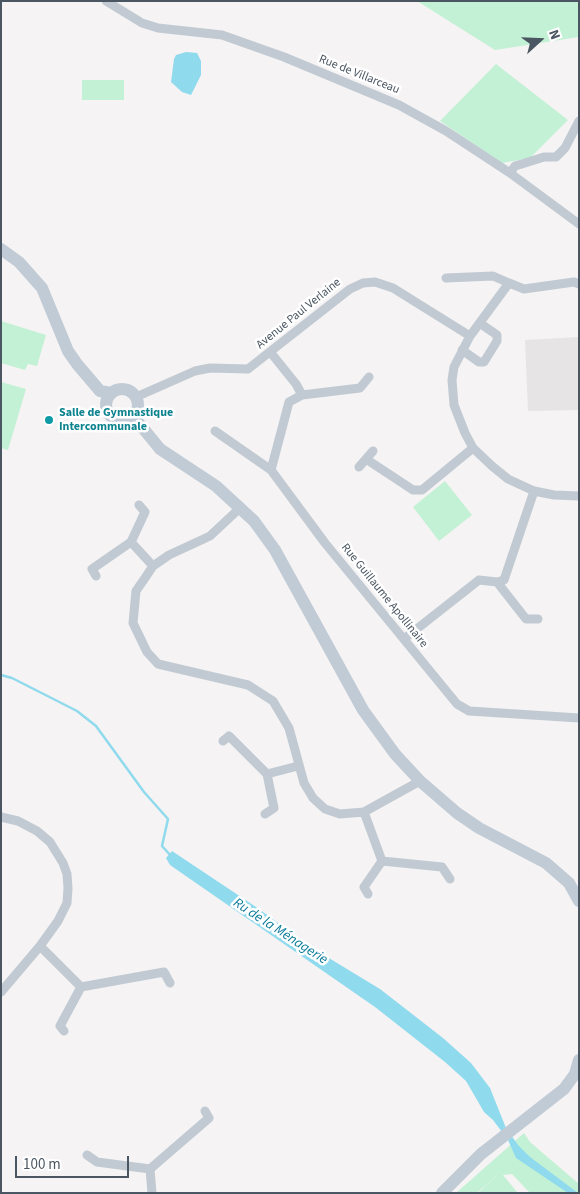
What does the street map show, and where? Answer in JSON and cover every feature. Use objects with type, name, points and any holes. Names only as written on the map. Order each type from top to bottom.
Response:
[{"type":"street","name":"Rue de Villarceau","points":[[106,1],[142,23],[158,28],[222,35],[399,105],[446,132],[510,173],[579,224]]},
{"type":"street","points":[[510,173],[515,166],[544,157],[556,156],[565,148],[579,121]]},
{"type":"street","points":[[1,249],[19,262],[42,288],[68,351],[100,391],[111,393],[125,389],[136,397],[138,407],[133,416],[121,420],[113,417],[106,406],[111,393]]},
{"type":"street","points":[[446,278],[493,276],[524,289],[574,282],[579,284]]},
{"type":"street","name":"Avenue Paul Verlaine","points":[[136,397],[195,371],[210,368],[248,369],[271,354],[350,289],[363,282],[375,282],[393,288],[470,336]]},
{"type":"street","points":[[509,283],[481,324],[470,336],[454,367],[452,380],[454,405],[473,448],[508,479],[534,491],[554,495],[579,496]]},
{"type":"street","points":[[462,350],[479,362],[484,362],[497,341],[497,335],[481,324]]},
{"type":"street","points":[[271,354],[296,384],[302,395]]},
{"type":"street","points":[[271,470],[290,402],[302,395],[360,388],[370,377]]},
{"type":"street","points":[[133,416],[160,449],[216,486],[241,508],[275,550],[363,710],[395,754],[420,781],[479,828],[546,863],[569,883],[579,901]]},
{"type":"street","name":"Rue Guillaume Apollinaire","points":[[214,431],[271,470],[325,543],[457,704],[469,711],[579,718]]},
{"type":"street","points":[[366,459],[413,490],[422,490],[473,448]]},
{"type":"street","points":[[359,467],[373,451]]},
{"type":"street","points":[[404,639],[479,580],[497,582],[504,580],[534,491]]},
{"type":"street","points":[[96,576],[92,569],[131,542],[145,512],[139,505]]},
{"type":"street","points":[[241,508],[210,536],[169,555],[154,566],[136,591],[133,623],[147,652],[158,664],[248,686],[273,701],[289,728],[298,766],[313,798],[325,809],[340,814],[364,812],[420,781]]},
{"type":"street","points":[[131,542],[154,566]]},
{"type":"street","points":[[497,582],[526,619],[538,620]]},
{"type":"street","points":[[223,741],[229,736],[267,774],[274,808],[265,814]]},
{"type":"street","points":[[267,774],[298,766]]},
{"type":"street","points":[[364,812],[382,861]]},
{"type":"street","points":[[1,817],[18,821],[37,831],[50,842],[67,874],[67,903],[40,946],[1,992]]},
{"type":"street","points":[[382,861],[442,867],[450,879]]},
{"type":"street","points":[[368,894],[364,887],[382,861]]},
{"type":"street","points":[[40,946],[81,987]]},
{"type":"street","points":[[81,987],[164,972],[170,983]]},
{"type":"street","points":[[64,1031],[60,1026],[81,987]]},
{"type":"street","points":[[442,1193],[481,1154],[564,1088],[575,1074],[579,1060]]},
{"type":"street","points":[[87,1155],[96,1162],[150,1169],[209,1118],[205,1111]]},
{"type":"street","points":[[150,1169],[152,1193]]},
{"type":"shaded area","points":[[579,337],[579,410],[528,411],[525,340]]},
{"type":"green space","points":[[417,1],[579,1],[579,37],[495,50]]},
{"type":"green space","points":[[496,64],[568,120],[530,158],[502,163],[440,121]]},
{"type":"green space","points":[[82,80],[124,80],[124,100],[82,100]]},
{"type":"green space","points":[[1,321],[46,335],[37,366],[28,364],[25,370],[1,363]]},
{"type":"green space","points":[[1,382],[26,389],[8,450],[1,448]]},
{"type":"green space","points":[[445,481],[472,515],[439,541],[413,507]]},
{"type":"green space","points":[[524,1133],[530,1142],[579,1184],[579,1193],[530,1193],[512,1174],[503,1175],[518,1193],[478,1193],[501,1172],[477,1193],[456,1193]]},
{"type":"water","points":[[186,52],[197,53],[201,61],[201,75],[191,95],[182,92],[171,82],[176,55]]},
{"type":"water","points":[[172,851],[259,909],[309,946],[380,989],[443,1038],[471,1063],[490,1088],[506,1128],[518,1145],[530,1157],[578,1193],[568,1193],[516,1158],[508,1140],[493,1120],[484,1112],[466,1081],[445,1062],[375,1007],[170,865],[166,858]]},
{"type":"waterway","name":"Ru de la Ménagerie","points":[[1,675],[12,678],[77,711],[96,726],[144,792],[168,819],[162,846],[172,857]]},
{"type":"place","name":"Salle de Gymnastique Intercommunale","points":[[49,420]]}]
